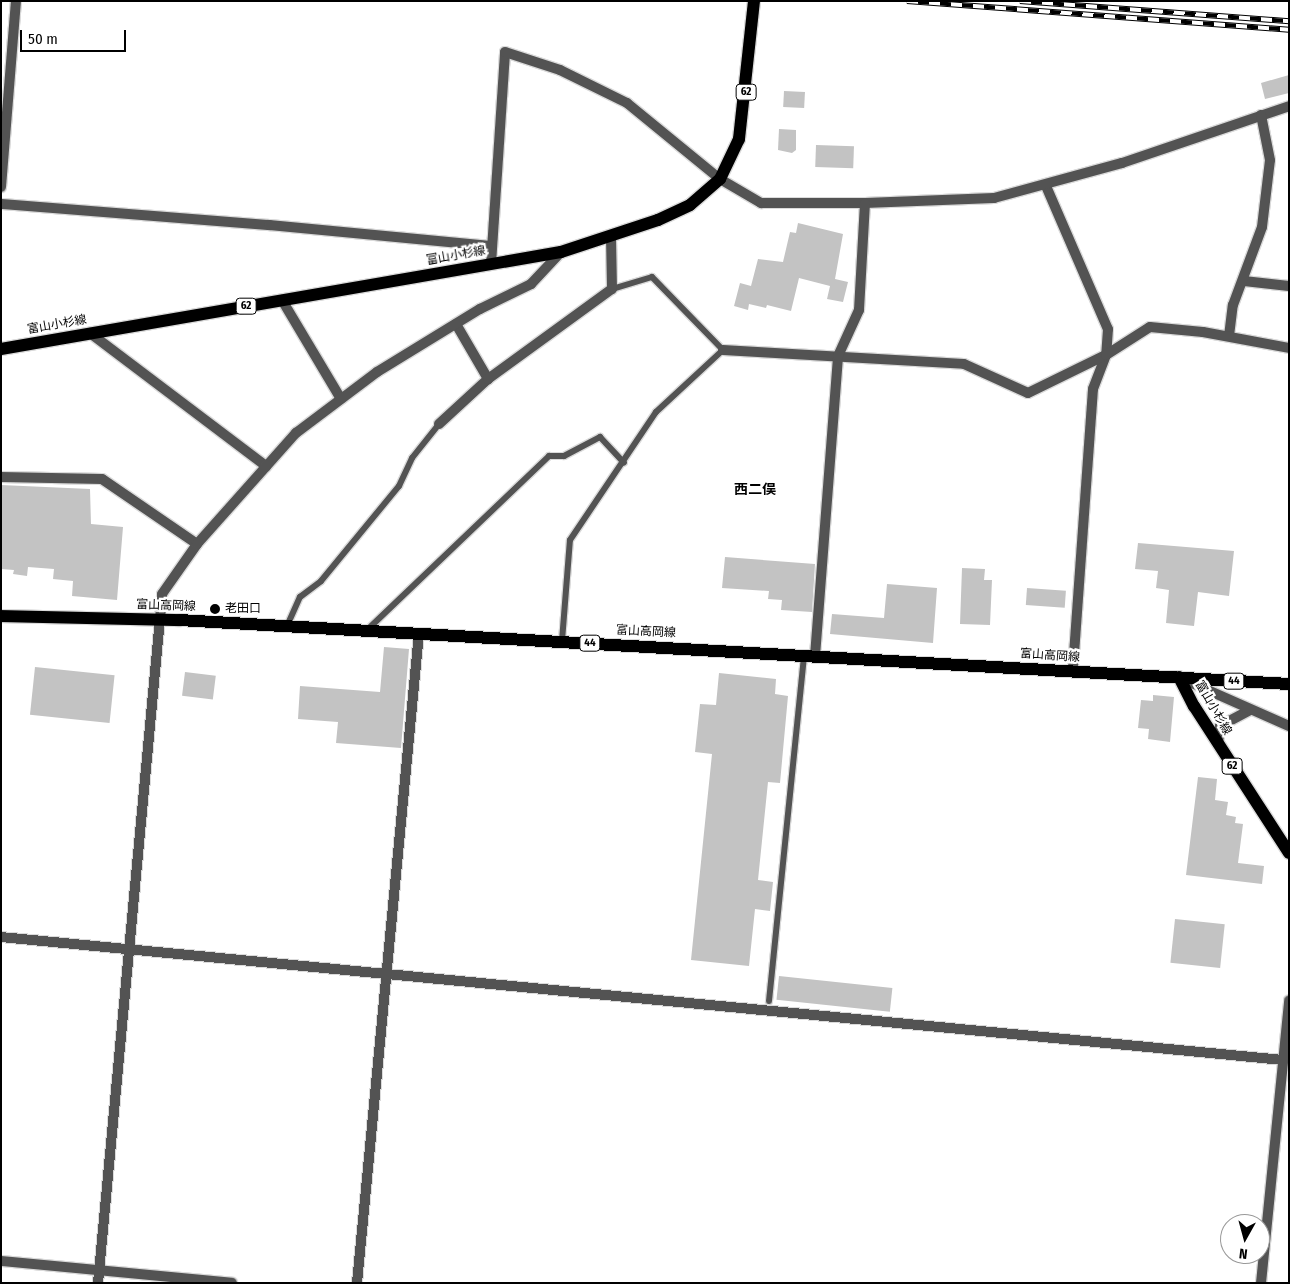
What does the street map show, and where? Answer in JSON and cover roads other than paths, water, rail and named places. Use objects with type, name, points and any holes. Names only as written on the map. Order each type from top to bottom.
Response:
[{"type":"main road","name":"富山小杉線","points":[[1,349],[561,252],[611,236],[690,206],[720,179],[739,140],[754,1]]},
{"type":"main road","name":"富山高岡線","points":[[1,616],[160,619],[1289,684]]},
{"type":"main road","name":"富山小杉線","points":[[1179,677],[1218,744],[1289,853]]},
{"type":"street","points":[[1,186],[16,1]]},
{"type":"street","points":[[491,264],[505,52],[568,73],[628,102],[720,179],[761,203],[865,204],[994,198],[1046,186],[1289,106]]},
{"type":"street","points":[[1229,336],[1233,305],[1244,281],[1262,227],[1270,160],[1261,115]]},
{"type":"street","points":[[1046,186],[1108,328],[1106,355],[1093,389],[1073,671]]},
{"type":"street","points":[[1,204],[259,224],[491,246]]},
{"type":"street","points":[[809,655],[838,356],[859,310],[865,204]]},
{"type":"street","points":[[439,424],[488,379],[612,289],[611,236]]},
{"type":"street","points":[[98,1283],[162,594],[197,544],[296,433],[377,372],[456,324],[531,284],[561,252]]},
{"type":"street","points":[[1244,281],[1289,286]]},
{"type":"street","points":[[282,300],[341,400]]},
{"type":"street","points":[[456,324],[488,379]]},
{"type":"street","points":[[723,350],[964,364],[1028,393],[1106,355],[1150,327],[1229,336],[1289,348]]},
{"type":"street","points":[[90,334],[266,466]]},
{"type":"street","points":[[1,477],[102,479],[197,544]]},
{"type":"street","points":[[357,1283],[418,633]]},
{"type":"street","points":[[1179,677],[1289,726]]},
{"type":"street","points":[[1218,744],[1220,726],[1250,710]]},
{"type":"street","points":[[1,937],[129,951],[386,973],[1282,1060]]},
{"type":"street","points":[[1261,1283],[1289,1000]]},
{"type":"street","points":[[1,1261],[232,1283]]},
{"type":"lane","points":[[562,641],[570,540],[624,463],[656,412],[723,350],[652,277],[612,289]]},
{"type":"lane","points":[[287,626],[300,597],[321,581],[399,486],[412,458],[439,424]]},
{"type":"lane","points":[[367,630],[550,456],[564,456],[600,437],[624,463]]},
{"type":"lane","points":[[769,1001],[809,655]]},
{"type":"railway","points":[[907,1],[1289,30]]},
{"type":"railway","points":[[1020,1],[1289,21]]},
{"type":"place","name":"老田口","points":[[215,609]]},
{"type":"district","name":"西二俣","points":[[755,490]]}]
